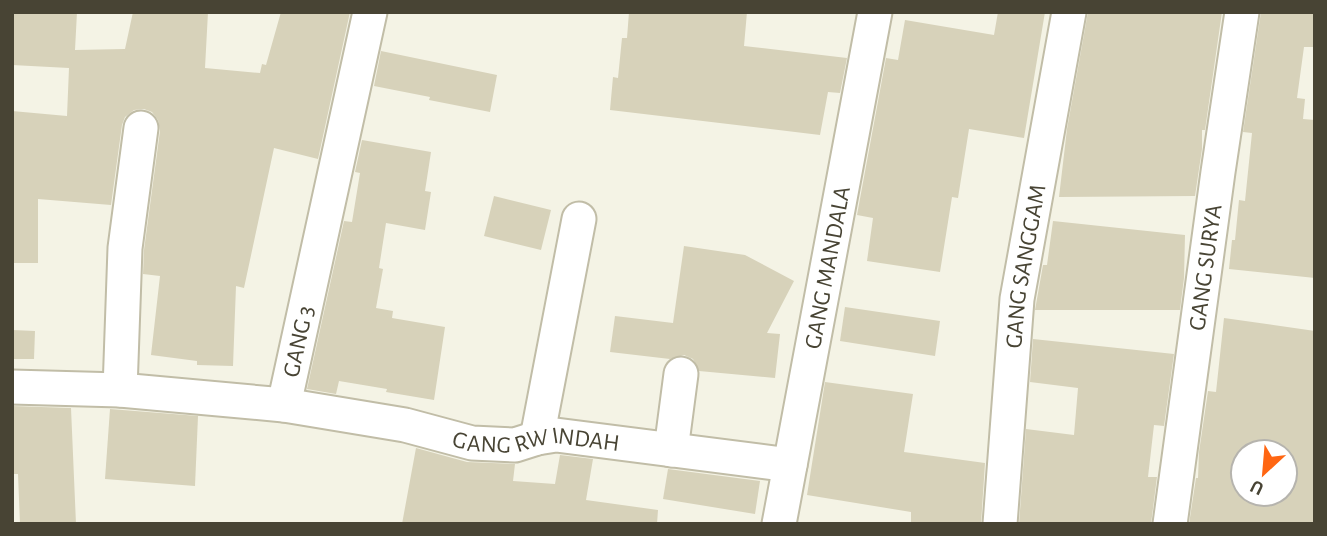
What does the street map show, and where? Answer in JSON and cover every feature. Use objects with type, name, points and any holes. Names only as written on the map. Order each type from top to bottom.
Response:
[{"type":"street","name":"GANG 3","points":[[12,387],[120,390],[284,405],[370,12]]},
{"type":"street","name":"GANG MANDALA","points":[[779,524],[875,12]]},
{"type":"street","name":"GANG SANGGAM","points":[[1000,524],[1017,299],[1069,12]]},
{"type":"street","name":"GANG SURYA","points":[[1170,524],[1242,12]]},
{"type":"street","points":[[120,390],[125,248],[141,128]]},
{"type":"street","points":[[537,438],[579,219]]},
{"type":"street","points":[[671,450],[681,374]]},
{"type":"street","name":"GANG RW INDAH","points":[[284,405],[405,425],[472,443],[515,445],[556,435],[790,465]]},
{"type":"building","points":[[12,12],[77,12],[75,50],[125,49],[133,12],[208,12],[205,68],[260,73],[262,64],[266,65],[281,12],[350,12],[318,159],[274,148],[244,288],[236,286],[233,366],[197,365],[197,361],[151,355],[160,276],[143,274],[160,131],[158,120],[152,112],[134,110],[125,117],[111,205],[38,199],[38,263],[12,263],[12,111],[67,116],[69,68],[12,65]]},
{"type":"building","points":[[629,12],[747,12],[744,46],[847,58],[840,93],[828,92],[820,135],[610,110],[613,77],[618,78],[622,38],[627,38]]},
{"type":"building","points":[[998,12],[1045,12],[1024,138],[969,129],[958,198],[952,197],[940,272],[867,261],[873,218],[857,215],[886,58],[898,60],[905,20],[994,35]]},
{"type":"building","points":[[1088,12],[1222,12],[1205,130],[1202,130],[1195,196],[1059,197],[1067,129]]},
{"type":"building","points":[[1261,12],[1315,12],[1315,47],[1304,47],[1297,98],[1305,99],[1303,119],[1315,120],[1315,278],[1229,269],[1239,200],[1245,201],[1252,133],[1243,132]]},
{"type":"building","points":[[381,51],[497,75],[490,112],[374,86]]},
{"type":"building","points":[[362,140],[431,152],[425,191],[431,192],[425,230],[386,223],[379,268],[383,269],[376,308],[393,311],[392,318],[445,327],[434,400],[339,381],[336,394],[307,389],[344,221],[352,222],[360,173],[355,172]]},
{"type":"building","points":[[494,196],[551,210],[541,250],[484,236]]},
{"type":"building","points":[[1053,221],[1185,235],[1180,310],[1035,310],[1043,265],[1047,265]]},
{"type":"building","points":[[684,246],[745,255],[794,281],[767,333],[780,334],[775,378],[699,371],[693,359],[684,355],[670,359],[610,352],[615,316],[673,323]]},
{"type":"building","points":[[845,307],[940,321],[935,356],[840,341]]},
{"type":"building","points":[[1224,318],[1315,331],[1315,524],[1189,524],[1198,478],[1208,391],[1216,392]]},
{"type":"building","points":[[12,330],[35,331],[34,359],[12,359]]},
{"type":"building","points":[[1033,339],[1174,354],[1164,426],[1154,425],[1148,477],[1157,477],[1151,524],[1019,524],[1026,429],[1074,435],[1078,388],[1030,382]]},
{"type":"building","points":[[825,382],[913,394],[904,452],[985,463],[981,524],[911,524],[911,512],[807,495]]},
{"type":"building","points":[[12,406],[71,408],[76,524],[20,524],[18,474],[12,474]]},
{"type":"building","points":[[110,409],[198,416],[195,486],[105,479]]},
{"type":"building","points":[[416,448],[467,462],[515,464],[513,481],[555,484],[560,455],[593,459],[586,500],[658,510],[657,524],[402,524]]},
{"type":"building","points":[[668,469],[760,481],[755,514],[663,499]]}]
